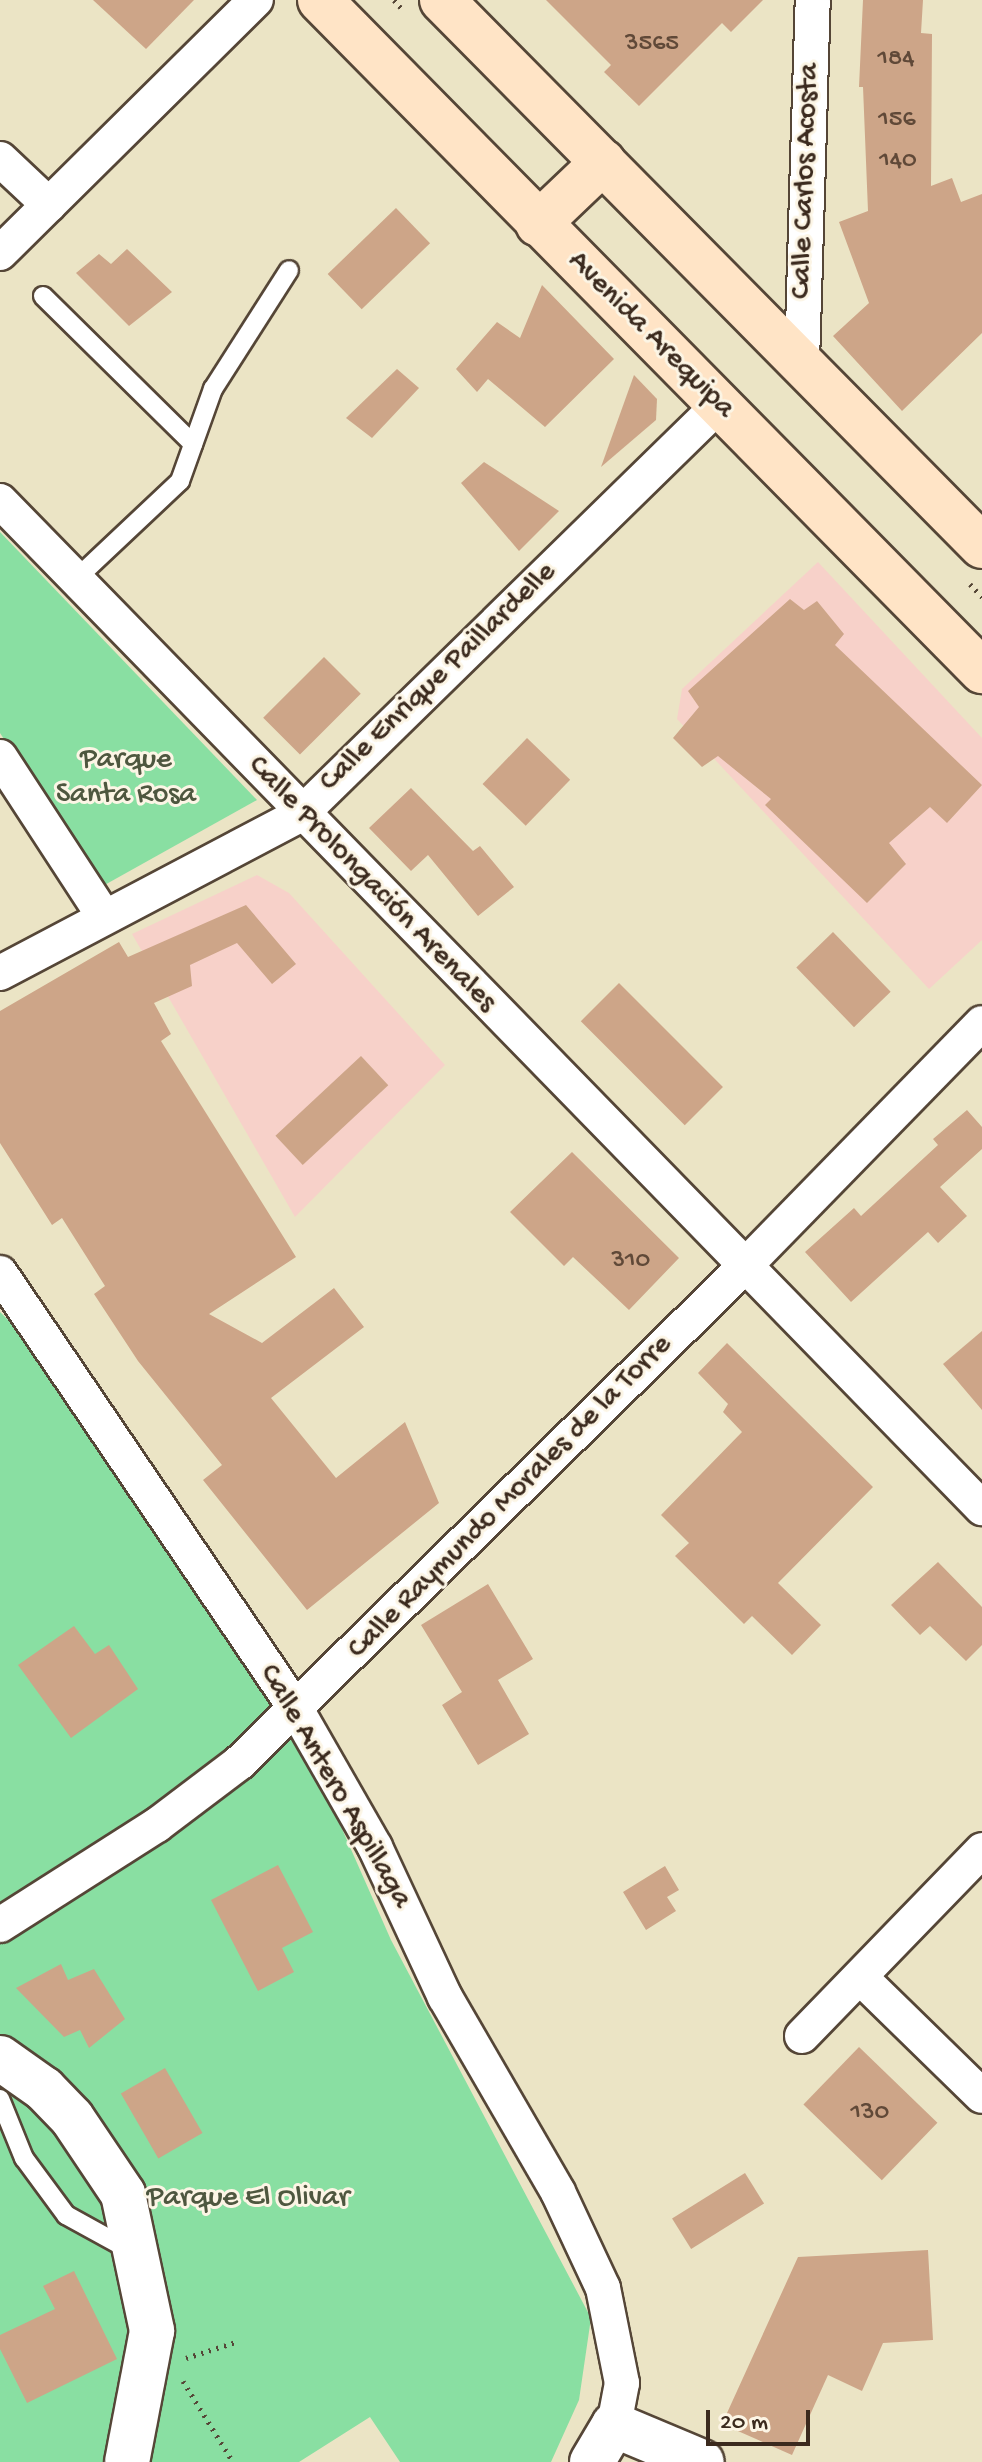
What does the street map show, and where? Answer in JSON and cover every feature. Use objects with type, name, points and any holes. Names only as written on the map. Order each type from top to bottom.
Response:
[{"type":"main road","name":"Avenida Arequipa","points":[[320,0],[538,224],[979,662]]},
{"type":"main road","points":[[442,0],[982,546]]},
{"type":"main road","points":[[538,224],[603,162]]},
{"type":"street","points":[[0,253],[256,0]]},
{"type":"street","name":"Calle Carlos Acosta","points":[[802,362],[813,0]]},
{"type":"street","points":[[0,159],[49,205]]},
{"type":"street","name":"Calle Enrique Paillardelle","points":[[0,973],[103,915],[301,814],[719,405]]},
{"type":"street","name":"Calle Prolongación Arenales","points":[[0,501],[743,1268],[982,1508]]},
{"type":"street","points":[[0,757],[103,915]]},
{"type":"street","name":"Calle Raymundo Morales de la Torre","points":[[0,1925],[204,1793],[296,1709],[743,1268],[982,1023]]},
{"type":"street","name":"Calle Antero Aspillaga","points":[[0,1273],[296,1709],[375,1847],[445,1997],[558,2192],[603,2288],[622,2383],[614,2425]]},
{"type":"street","points":[[802,2036],[982,1850]]},
{"type":"street","points":[[860,1977],[982,2096]]},
{"type":"street","points":[[0,2058],[58,2102],[112,2171],[139,2255],[160,2356],[127,2462]]},
{"type":"street","points":[[592,2462],[614,2425],[702,2462]]},
{"type":"lane","points":[[76,579],[180,481],[213,389],[289,270]]},
{"type":"lane","points":[[43,296],[193,444]]},
{"type":"lane","points":[[0,2099],[24,2158],[66,2215],[139,2255]]},
{"type":"path","points":[[160,2356],[199,2357],[236,2342]]},
{"type":"path","points":[[160,2356],[233,2462]]},
{"type":"shaded area","points":[[818,562],[982,738],[982,940],[929,989],[677,719],[682,689]]},
{"type":"shaded area","points":[[257,875],[289,893],[445,1065],[295,1217],[132,934]]},
{"type":"green space","name":"Parque Santa Rosa","points":[[0,532],[257,800],[101,887],[0,733]]},
{"type":"green space","name":"Parque El Olivar","points":[[0,1312],[49,1360],[316,1770],[391,1940],[591,2318],[579,2400],[551,2462],[400,2462],[370,2417],[299,2462],[0,2462]]},
{"type":"building","points":[[93,0],[194,0],[146,49]]},
{"type":"building","points":[[546,0],[763,0],[731,32],[722,23],[639,106],[604,72],[611,65]]},
{"type":"building","points":[[863,0],[923,0],[921,33],[932,34],[931,186],[952,178],[961,202],[982,194],[982,333],[902,411],[833,336],[869,303],[839,222],[868,211],[863,87],[859,87]]},
{"type":"building","points":[[396,208],[430,243],[362,309],[328,274]]},
{"type":"building","points":[[127,249],[172,292],[129,326],[76,273],[99,254],[111,264]]},
{"type":"building","points":[[542,285],[614,359],[545,427],[488,379],[477,392],[456,369],[497,322],[520,338]]},
{"type":"building","points":[[397,369],[419,388],[372,438],[346,418]]},
{"type":"building","points":[[634,375],[657,399],[656,420],[601,467]]},
{"type":"building","points":[[484,462],[559,511],[519,551],[461,483]]},
{"type":"building","points":[[790,599],[804,610],[817,601],[844,634],[835,645],[982,785],[947,823],[930,807],[889,843],[906,864],[867,903],[765,805],[771,799],[718,756],[702,767],[673,738],[699,707],[688,691]]},
{"type":"building","points":[[324,657],[361,694],[300,755],[263,718]]},
{"type":"building","points":[[527,738],[570,780],[526,826],[483,784]]},
{"type":"building","points":[[411,788],[473,851],[480,846],[514,887],[478,916],[428,855],[411,871],[369,828]]},
{"type":"building","points":[[246,905],[296,964],[272,984],[237,943],[190,965],[192,986],[154,1003],[171,1034],[161,1041],[296,1257],[209,1314],[262,1343],[334,1288],[364,1327],[271,1398],[336,1478],[405,1422],[439,1503],[307,1610],[203,1480],[222,1465],[138,1361],[94,1294],[105,1286],[62,1218],[52,1225],[0,1143],[0,1011],[119,942],[128,957]]},
{"type":"building","points":[[833,932],[891,992],[854,1027],[796,967]]},
{"type":"building","points":[[619,983],[723,1087],[685,1125],[581,1021]]},
{"type":"building","points":[[361,1056],[388,1085],[303,1165],[275,1136]]},
{"type":"building","points":[[967,1110],[982,1127],[982,1149],[940,1187],[967,1216],[938,1243],[928,1232],[851,1302],[805,1252],[854,1208],[861,1216],[938,1145],[933,1139]]},
{"type":"building","points":[[572,1152],[679,1258],[629,1310],[573,1257],[564,1266],[510,1212]]},
{"type":"building","points":[[982,1331],[982,1410],[943,1364]]},
{"type":"building","points":[[727,1343],[873,1487],[778,1583],[821,1625],[792,1655],[752,1616],[744,1624],[675,1556],[689,1543],[661,1515],[742,1432],[723,1412],[728,1404],[698,1373]]},
{"type":"building","points":[[938,1562],[982,1607],[982,1645],[966,1661],[930,1626],[920,1635],[891,1605]]},
{"type":"building","points":[[488,1584],[533,1659],[498,1680],[529,1734],[478,1765],[442,1705],[462,1692],[421,1625]]},
{"type":"building","points":[[74,1626],[95,1654],[109,1645],[138,1689],[71,1738],[18,1665]]},
{"type":"building","points":[[278,1865],[313,1932],[282,1948],[294,1972],[258,1991],[211,1900]]},
{"type":"building","points":[[665,1866],[679,1890],[667,1897],[676,1911],[646,1930],[623,1892]]},
{"type":"building","points":[[61,1964],[68,1980],[94,1969],[125,2019],[89,2048],[80,2030],[64,2037],[16,1988]]},
{"type":"building","points":[[859,2047],[937,2123],[882,2180],[803,2105]]},
{"type":"building","points":[[165,2068],[202,2133],[158,2158],[121,2094]]},
{"type":"building","points":[[745,2173],[764,2204],[691,2249],[672,2219]]},
{"type":"building","points":[[928,2250],[933,2340],[883,2343],[862,2391],[828,2375],[792,2455],[722,2424],[798,2257]]},
{"type":"building","points":[[74,2271],[117,2359],[27,2403],[0,2349],[0,2335],[55,2309],[43,2286]]}]
